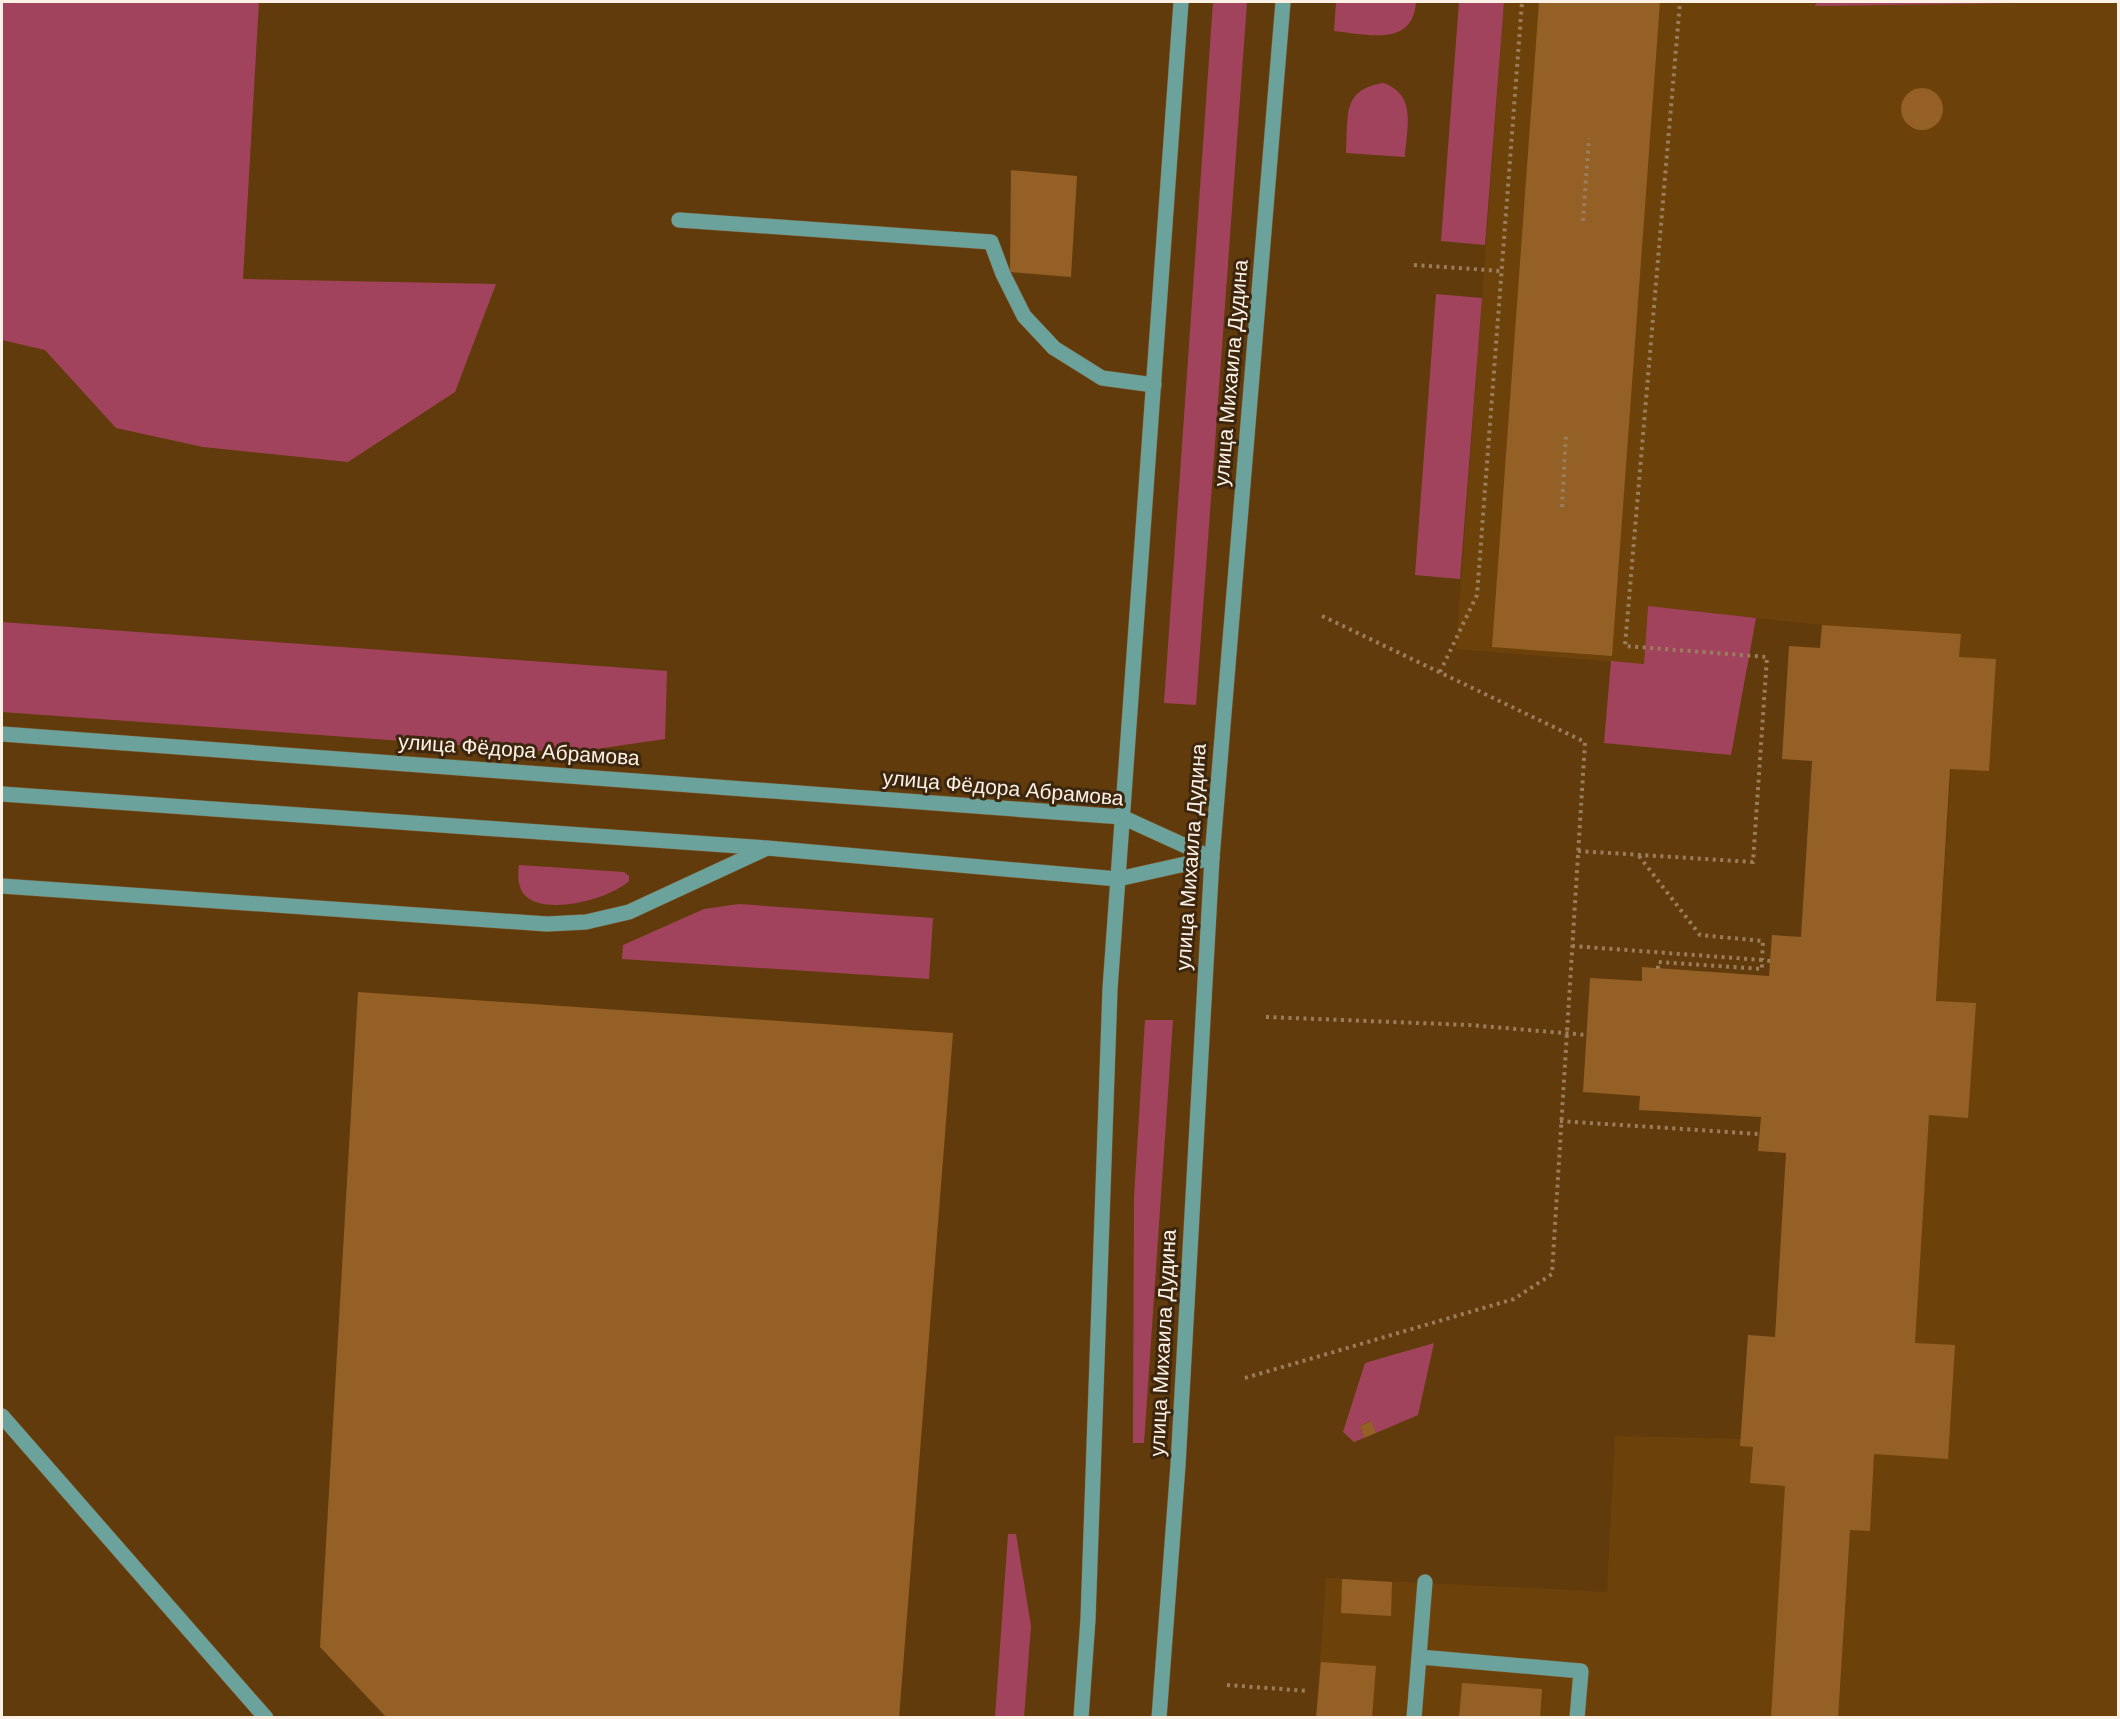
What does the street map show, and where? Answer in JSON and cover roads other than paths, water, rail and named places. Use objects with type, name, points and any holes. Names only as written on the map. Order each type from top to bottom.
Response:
[{"type":"street","points":[[1081,1718],[1088,1619],[1110,989],[1181,2]]},
{"type":"street","name":"улица Михаила Дудина","points":[[1159,1718],[1178,1465],[1212,858],[1283,2]]},
{"type":"street","points":[[679,220],[992,242],[1003,274],[1024,316],[1054,348],[1102,378],[1154,385]]},
{"type":"street","name":"улица Фёдора Абрамова","points":[[2,734],[1122,817],[1212,858]]},
{"type":"street","points":[[2,794],[767,848],[1118,879],[1212,858]]},
{"type":"street","points":[[2,885],[547,924],[586,922],[629,912],[767,848]]},
{"type":"street","points":[[2,1416],[266,1718]]},
{"type":"street","points":[[1414,1718],[1425,1582]]},
{"type":"street","points":[[1420,1657],[1581,1671],[1577,1718]]}]
